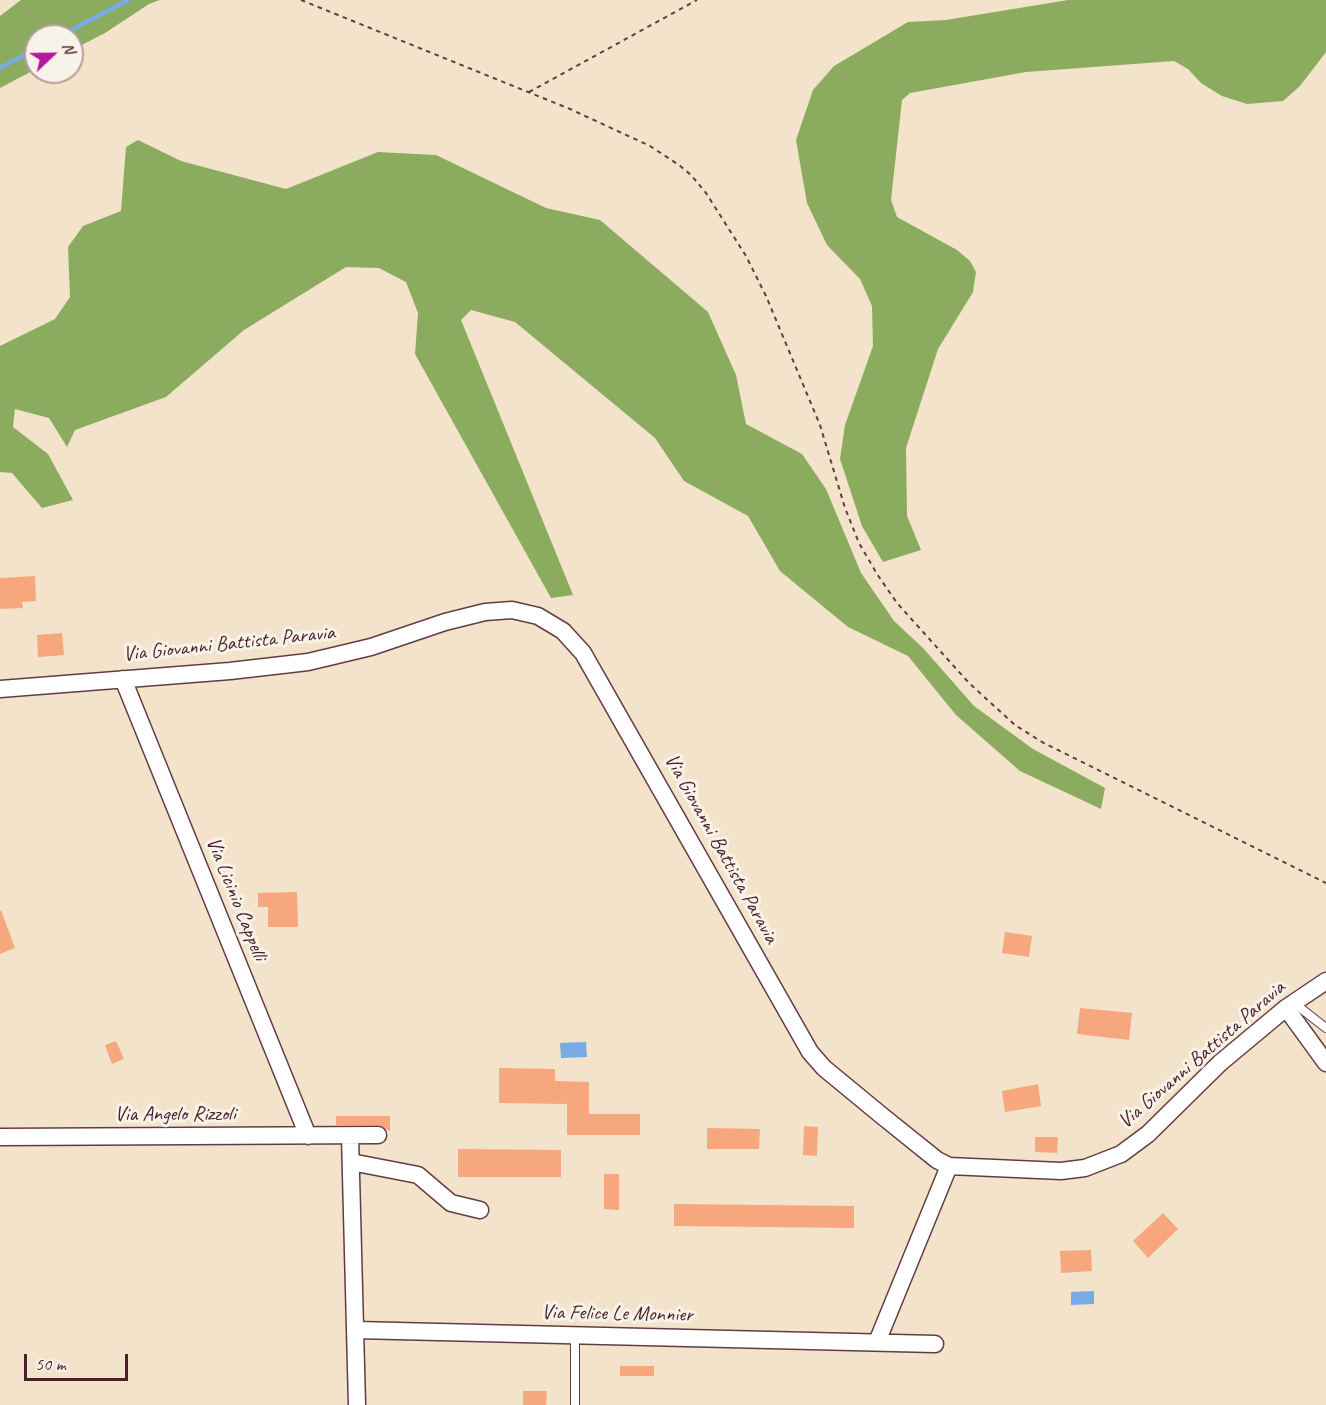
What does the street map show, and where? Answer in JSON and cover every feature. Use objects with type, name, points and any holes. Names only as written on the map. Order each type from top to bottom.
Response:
[{"type":"street","name":"Via Giovanni Battista Paravia","points":[[0,689],[230,671],[319,660],[371,648],[445,622],[498,609],[525,612],[552,623],[574,641],[583,653],[810,1052],[824,1068],[881,1115],[949,1166],[1062,1171],[1085,1168],[1121,1154],[1148,1134],[1220,1063],[1290,1005],[1326,981]]},
{"type":"street","name":"Via Licinio Cappelli","points":[[123,679],[308,1136]]},
{"type":"street","points":[[1290,1005],[1326,1063]]},
{"type":"street","name":"Via Angelo Rizzoli","points":[[0,1137],[378,1135]]},
{"type":"street","points":[[350,1136],[357,1405]]},
{"type":"street","points":[[351,1162],[418,1175],[451,1203],[480,1210]]},
{"type":"street","points":[[877,1342],[949,1166]]},
{"type":"street","name":"Via Felice Le Monnier","points":[[356,1330],[935,1344]]},
{"type":"lane","points":[[1290,1005],[1326,1028]]},
{"type":"lane","points":[[575,1335],[575,1405]]},
{"type":"path","points":[[301,0],[529,92],[650,146],[691,175],[706,193],[746,256],[766,296],[820,425],[845,508],[859,543],[897,603],[969,683],[1015,725],[1042,742],[1326,883]]},
{"type":"path","points":[[529,92],[697,0]]},
{"type":"green space","points":[[21,0],[160,0],[149,4],[84,44],[84,24],[24,24],[24,75],[0,88],[0,16]]},
{"type":"green space","points":[[1068,0],[1326,0],[1326,52],[1300,86],[1283,101],[1247,104],[1222,96],[1201,83],[1188,69],[1174,61],[1026,72],[910,93],[902,100],[891,200],[897,217],[957,250],[970,261],[976,272],[973,292],[938,349],[906,448],[907,516],[921,550],[883,562],[862,526],[840,459],[845,425],[873,346],[872,306],[860,279],[827,245],[807,203],[796,140],[813,90],[834,66],[908,22],[946,20]]},
{"type":"green space","points":[[138,140],[181,161],[286,189],[378,152],[436,155],[546,208],[600,220],[708,312],[736,375],[746,424],[802,454],[826,489],[861,573],[894,621],[923,648],[974,706],[1033,749],[1105,788],[1101,809],[1020,771],[956,715],[908,656],[848,627],[780,571],[748,516],[684,481],[655,438],[515,322],[471,310],[461,320],[573,595],[551,598],[415,354],[418,313],[406,282],[379,268],[346,267],[244,330],[166,397],[75,430],[67,447],[49,418],[15,409],[13,427],[48,454],[73,500],[42,508],[12,473],[0,472],[0,346],[55,319],[70,297],[68,247],[83,226],[121,211],[126,147]]},
{"type":"water","points":[[586,1042],[587,1057],[561,1058],[560,1043]]},
{"type":"water","points":[[1094,1291],[1094,1304],[1071,1305],[1071,1292]]},
{"type":"building","points":[[35,576],[36,601],[22,602],[23,608],[0,609],[0,578]]},
{"type":"building","points":[[62,633],[64,655],[38,657],[37,635]]},
{"type":"building","points":[[297,892],[298,927],[268,927],[268,907],[258,907],[258,893]]},
{"type":"building","points":[[0,911],[15,948],[0,954]]},
{"type":"building","points":[[1005,932],[1032,936],[1029,957],[1002,953]]},
{"type":"building","points":[[1080,1008],[1132,1013],[1129,1040],[1077,1034]]},
{"type":"building","points":[[116,1041],[124,1059],[112,1064],[105,1045]]},
{"type":"building","points":[[499,1068],[555,1069],[555,1081],[589,1082],[589,1114],[640,1114],[640,1135],[567,1135],[567,1104],[499,1103]]},
{"type":"building","points":[[1038,1084],[1041,1106],[1005,1112],[1002,1091]]},
{"type":"building","points":[[336,1116],[390,1116],[390,1131],[378,1125],[336,1125]]},
{"type":"building","points":[[804,1126],[818,1127],[817,1156],[803,1155]]},
{"type":"building","points":[[707,1128],[760,1129],[759,1149],[707,1149]]},
{"type":"building","points":[[1035,1137],[1058,1137],[1057,1153],[1035,1152]]},
{"type":"building","points":[[458,1149],[561,1150],[561,1177],[458,1177]]},
{"type":"building","points":[[604,1174],[619,1174],[619,1210],[604,1209]]},
{"type":"building","points":[[674,1204],[854,1206],[854,1228],[674,1226]]},
{"type":"building","points":[[1163,1213],[1178,1229],[1148,1258],[1133,1241]]},
{"type":"building","points":[[1091,1250],[1092,1271],[1061,1273],[1060,1251]]},
{"type":"building","points":[[620,1366],[654,1366],[654,1376],[620,1376]]},
{"type":"building","points":[[523,1391],[547,1391],[546,1405],[523,1405]]},
{"type":"waterway","points":[[83,24],[128,0]]},
{"type":"waterway","points":[[0,68],[24,55]]}]
